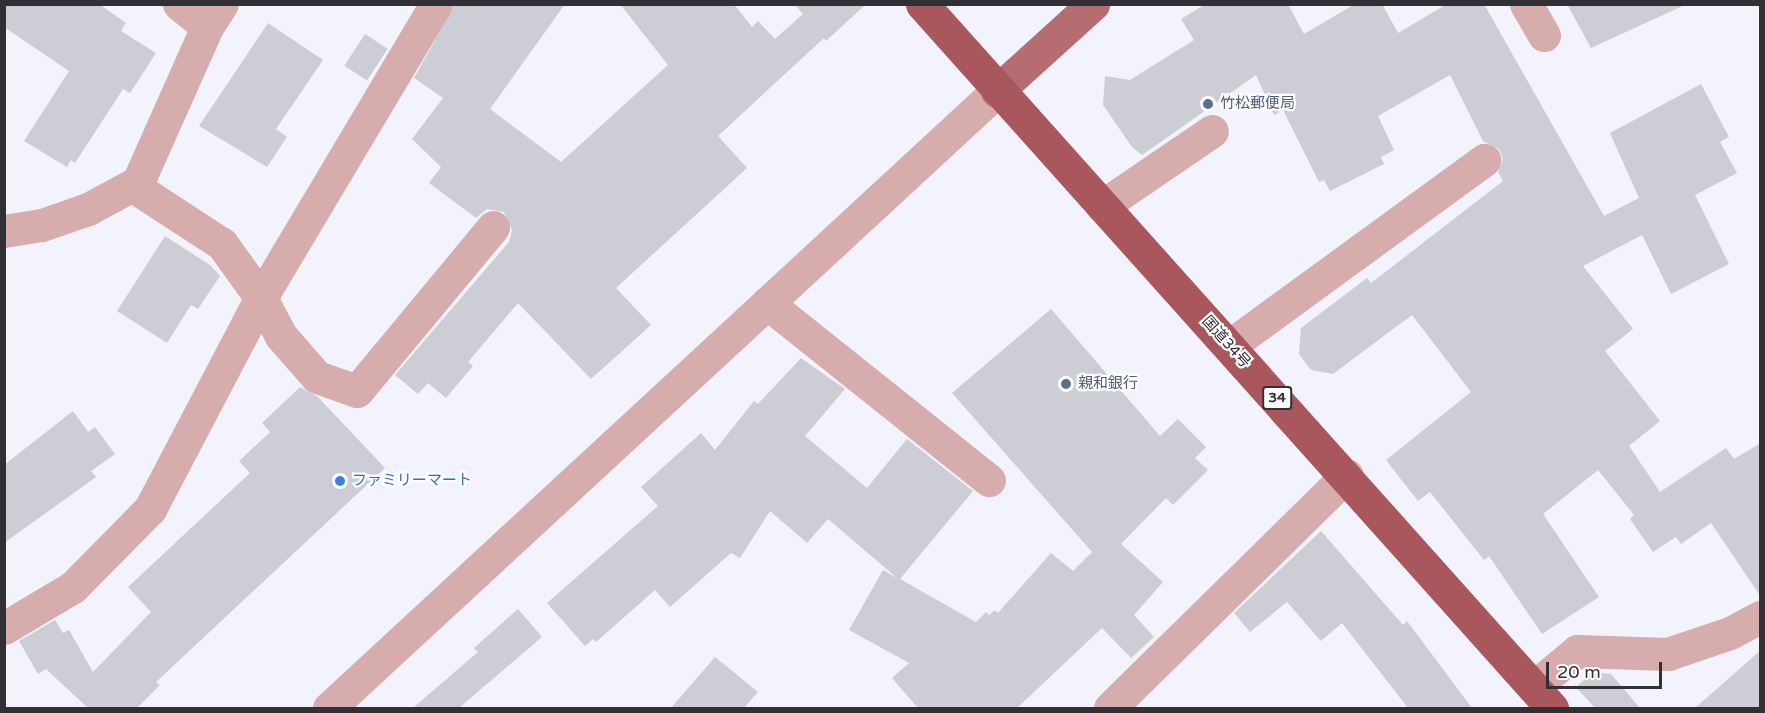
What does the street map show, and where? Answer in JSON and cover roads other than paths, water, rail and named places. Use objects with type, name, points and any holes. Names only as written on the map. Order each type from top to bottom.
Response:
[{"type":"highway","name":"国道34号","points":[[922,4],[997,91],[1347,475],[1543,698]]},
{"type":"main road","points":[[997,91],[1093,4]]},
{"type":"street","points":[[4,231],[42,225],[78,212],[138,182],[214,16],[180,4]]},
{"type":"street","points":[[4,628],[73,587],[150,509],[261,298],[436,4]]},
{"type":"street","points":[[1526,4],[1544,35]]},
{"type":"street","points":[[329,708],[997,91]]},
{"type":"street","points":[[1102,206],[1212,131]]},
{"type":"street","points":[[1229,346],[1484,160]]},
{"type":"street","points":[[133,186],[222,244],[261,298],[281,336],[317,376],[357,391],[493,227]]},
{"type":"street","points":[[767,303],[989,480]]},
{"type":"street","points":[[1110,708],[1347,475]]},
{"type":"street","points":[[1543,698],[1577,651],[1668,654],[1730,633],[1761,617]]},
{"type":"place","name":"竹松郵便局","points":[[1208,104]]},
{"type":"place","name":"親和銀行","points":[[1066,384]]},
{"type":"place","name":"ファミリーマート","points":[[340,481]]}]
